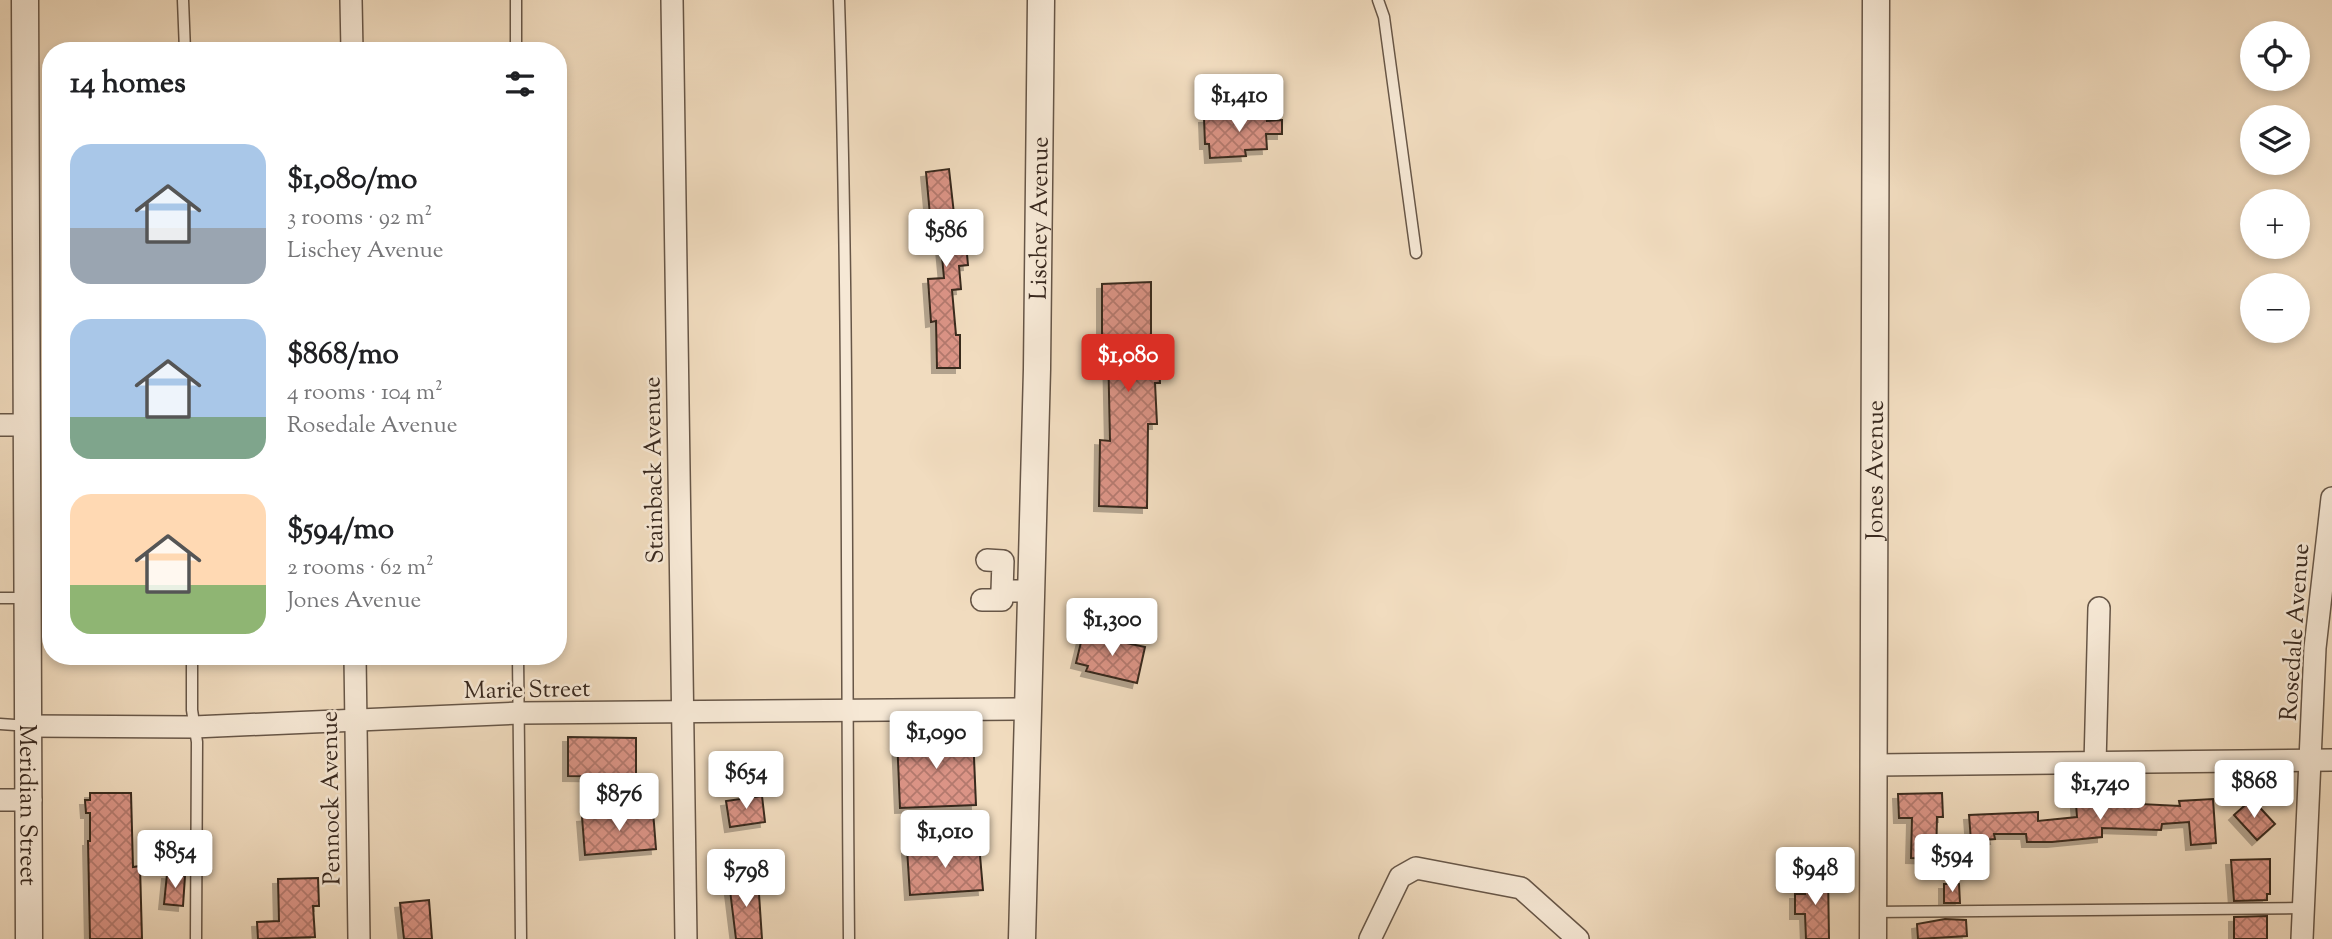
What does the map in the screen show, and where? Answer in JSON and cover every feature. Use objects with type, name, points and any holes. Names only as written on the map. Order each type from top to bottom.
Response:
[{"type":"street","name":"Meridian Street","points":[[25,0],[31,800],[29,939]]},
{"type":"street","points":[[351,0],[352,42]]},
{"type":"street","name":"Stainback Avenue","points":[[672,0],[686,939]]},
{"type":"street","name":"Lischey Avenue","points":[[1021,939],[1028,709],[1041,0]]},
{"type":"street","name":"Jones Avenue","points":[[1873,939],[1876,765],[1876,0]]},
{"type":"street","points":[[0,425],[28,425]]},
{"type":"street","name":"Rosedale Avenue","points":[[2302,939],[2303,908],[2322,760],[2315,648],[2332,498]]},
{"type":"street","points":[[991,582],[1030,591]]},
{"type":"street","points":[[2095,764],[2099,608]]},
{"type":"street","name":"Pennock Avenue","points":[[355,665],[359,939]]},
{"type":"street","name":"Marie Street","points":[[29,726],[194,727],[519,713],[1028,709]]},
{"type":"street","points":[[1876,765],[2322,760]]},
{"type":"street","points":[[0,800],[31,800]]},
{"type":"street","points":[[1370,939],[1401,877],[1416,868],[1521,888],[1578,939]]},
{"type":"lane","points":[[183,0],[185,42]]},
{"type":"lane","points":[[516,0],[516,42]]},
{"type":"lane","points":[[839,0],[848,311],[846,712],[849,939]]},
{"type":"lane","points":[[1378,0],[1384,17],[1416,253]]},
{"type":"lane","points":[[0,598],[29,598]]},
{"type":"lane","points":[[192,665],[196,939]]},
{"type":"lane","points":[[519,665],[522,939]]},
{"type":"lane","points":[[0,724],[29,726]]},
{"type":"lane","points":[[1874,912],[2303,908]]},
{"type":"building","points":[[1267,109],[1267,121],[1282,120],[1282,134],[1266,134],[1267,149],[1245,150],[1246,156],[1210,158],[1209,144],[1205,144],[1204,118],[1246,117],[1245,110]]},
{"type":"building","points":[[949,169],[955,223],[964,222],[968,265],[959,266],[961,289],[952,290],[956,335],[960,335],[960,368],[937,368],[936,321],[931,322],[928,279],[944,278],[938,214],[930,215],[926,172]]},
{"type":"building","points":[[1151,282],[1151,361],[1159,360],[1160,383],[1155,383],[1157,424],[1148,424],[1147,508],[1099,506],[1100,440],[1110,441],[1108,347],[1102,347],[1102,284]]},
{"type":"building","points":[[1094,636],[1145,647],[1137,683],[1086,671],[1088,666],[1076,663],[1082,638],[1093,641]]},
{"type":"building","points":[[973,734],[976,805],[900,808],[897,737]]},
{"type":"building","points":[[568,737],[636,738],[636,777],[568,776]]},
{"type":"building","points":[[759,753],[760,773],[721,775],[720,755]]},
{"type":"building","points":[[90,793],[131,793],[133,867],[140,866],[142,939],[90,939],[90,813],[86,813],[85,800],[90,800]]},
{"type":"building","points":[[1942,793],[1943,817],[1937,817],[1936,859],[1911,858],[1912,818],[1899,818],[1898,794]]},
{"type":"building","points":[[762,796],[765,822],[730,827],[726,801]]},
{"type":"building","points":[[2213,799],[2216,843],[2191,845],[2189,822],[2162,824],[2161,830],[2102,828],[2102,837],[2052,842],[2027,842],[2026,834],[1994,834],[1995,839],[1971,841],[1969,815],[2038,812],[2038,821],[2077,817],[2076,804],[2099,802],[2180,806],[2179,801]]},
{"type":"building","points":[[2252,799],[2275,824],[2257,840],[2234,815]]},
{"type":"building","points":[[653,811],[656,849],[585,855],[582,817]]},
{"type":"building","points":[[979,844],[983,890],[910,895],[907,849]]},
{"type":"building","points":[[2270,859],[2270,894],[2267,894],[2267,900],[2234,901],[2231,860]]},
{"type":"building","points":[[167,874],[185,876],[183,906],[164,904]]},
{"type":"building","points":[[1804,875],[1828,875],[1829,939],[1806,939],[1805,914],[1795,914],[1795,894],[1805,894]]},
{"type":"building","points":[[318,878],[319,906],[313,906],[315,937],[258,939],[257,922],[279,921],[278,879]]},
{"type":"building","points":[[758,879],[762,939],[736,939],[729,882]]},
{"type":"building","points":[[1944,884],[1959,884],[1960,903],[1944,903]]},
{"type":"building","points":[[429,900],[432,939],[404,939],[400,903]]},
{"type":"building","points":[[2267,916],[2267,939],[2234,939],[2234,917]]},
{"type":"building","points":[[1945,919],[1966,920],[1967,936],[1918,939],[1917,924]]}]
